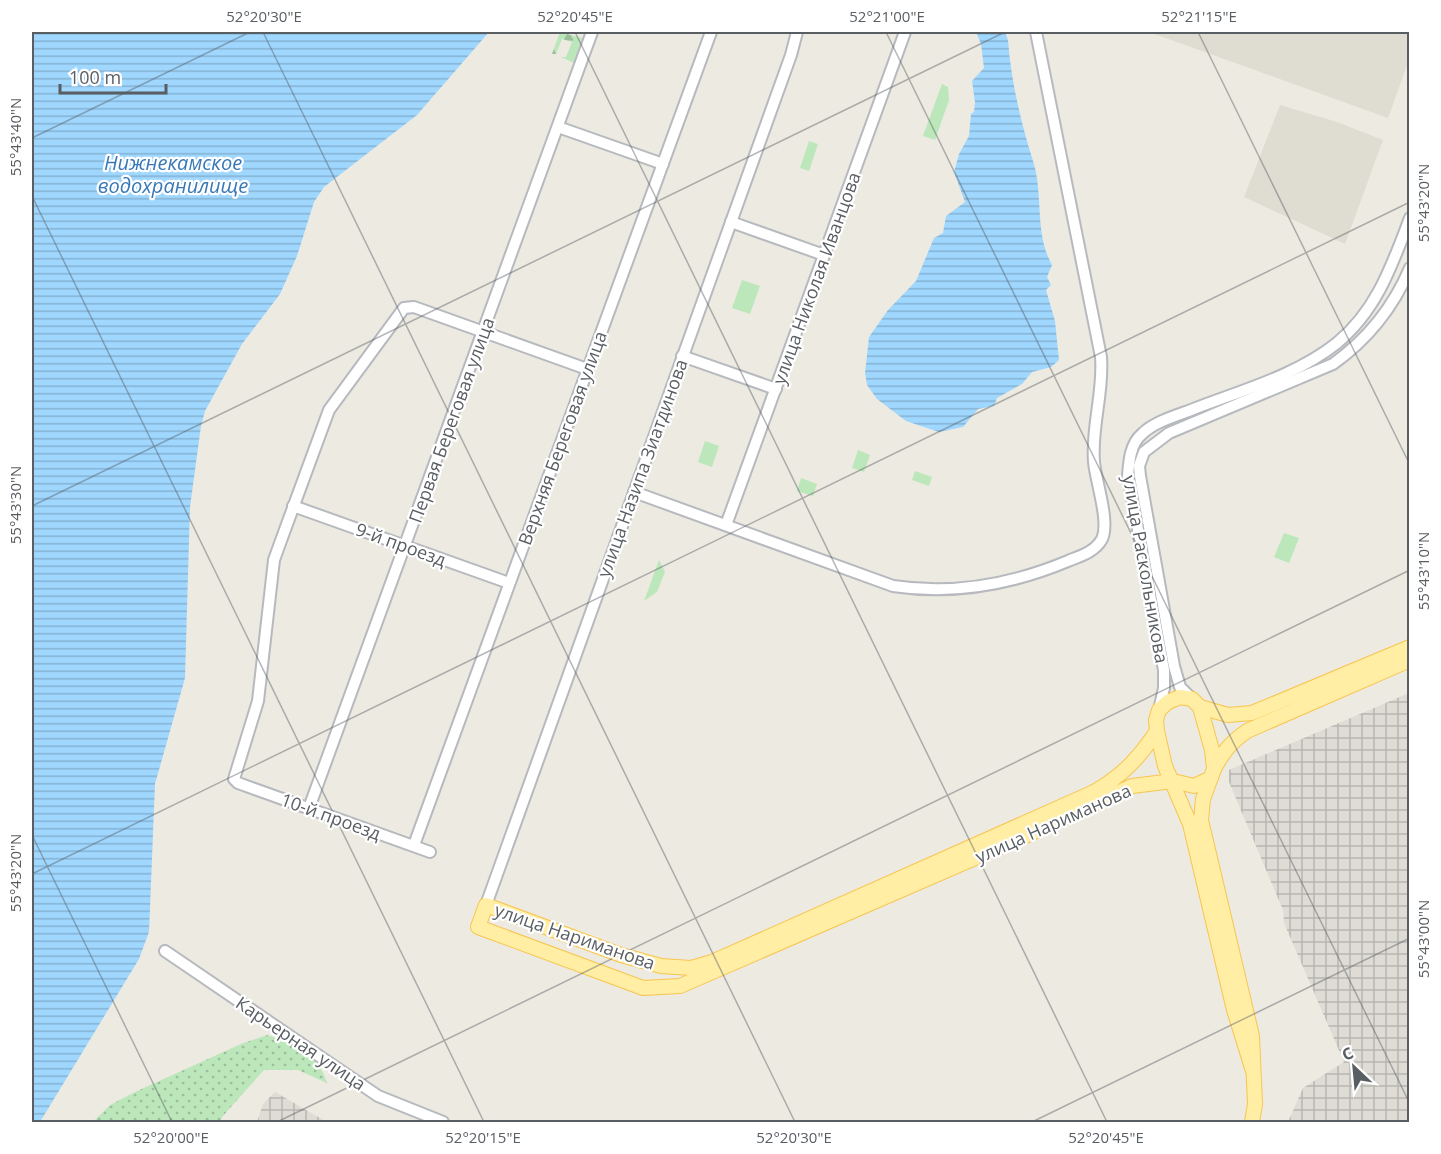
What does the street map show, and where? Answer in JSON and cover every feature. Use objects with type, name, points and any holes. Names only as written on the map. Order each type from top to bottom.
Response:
[{"type":"main road","points":[[1253,1071],[1234,1010],[1190,824],[1165,766],[1157,731],[1156,720],[1159,710],[1174,699],[1196,703],[1228,715],[1252,714],[1410,647]]},
{"type":"main road","points":[[1252,1122],[1255,1104],[1252,1036],[1201,820],[1203,799],[1224,751],[1233,740],[1247,731],[1410,660]]},
{"type":"main road","points":[[1196,703],[1212,750],[1213,773]]},
{"type":"main road","name":"улица Нариманова","points":[[1157,731],[1124,772],[1094,792],[720,959],[691,968],[661,966],[621,955],[486,905],[478,927],[643,988],[680,986],[1011,843],[1132,786],[1173,781],[1194,786],[1213,773]]},
{"type":"main road","points":[[611,977],[624,976],[629,972],[629,967],[621,955]]},
{"type":"street","name":"Первая Береговая улица","points":[[309,808],[592,32]]},
{"type":"street","name":"Верхняя Береговая улица","points":[[414,845],[711,32]]},
{"type":"street","name":"улица Назипа Зиатдинова","points":[[486,905],[791,55],[797,32]]},
{"type":"street","name":"улица Николая Иванцова","points":[[726,525],[905,32]]},
{"type":"street","points":[[634,492],[893,586],[909,588],[994,584],[1027,577],[1094,548],[1102,538],[1105,526],[1094,460],[1101,389],[1101,357],[1036,32]]},
{"type":"street","points":[[558,127],[663,164]]},
{"type":"street","name":"улица Раскольникова","points":[[1159,710],[1164,688],[1164,670],[1128,476],[1129,458],[1136,441],[1142,434],[1160,423],[1279,375],[1337,343],[1375,302],[1410,218]]},
{"type":"street","points":[[731,222],[824,255]]},
{"type":"street","name":"улица Раскольникова","points":[[1196,703],[1180,687],[1174,666],[1140,476],[1144,452],[1169,433],[1333,364],[1352,351],[1394,303],[1410,268]]},
{"type":"street","points":[[293,506],[334,402],[400,312],[414,307],[587,369]]},
{"type":"street","points":[[682,356],[776,390]]},
{"type":"street","name":"9-й проезд","points":[[293,506],[509,583]]},
{"type":"street","name":"10-й проезд","points":[[293,506],[274,560],[256,710],[234,779],[238,783],[430,852]]},
{"type":"street","name":"Карьерная улица","points":[[165,951],[378,1096],[443,1122]]},
{"type":"shaded area","points":[[1149,32],[1409,32],[1409,60],[1388,118]]},
{"type":"shaded area","points":[[1280,105],[1337,122],[1383,140],[1345,244],[1244,197]]},
{"type":"shaded area","points":[[1409,693],[1409,1122],[1288,1122],[1303,1088],[1344,1062],[1284,923],[1283,910],[1229,782],[1229,770]]},
{"type":"shaded area","points":[[275,1092],[327,1122],[257,1122],[263,1104]]},
{"type":"green space","points":[[560,32],[582,38],[574,63],[561,57],[566,57],[572,42],[562,39],[556,54],[552,54]]},
{"type":"green space","points":[[942,84],[948,87],[949,100],[935,140],[923,136]]},
{"type":"green space","points":[[809,141],[818,144],[809,171],[800,168]]},
{"type":"green space","points":[[742,280],[760,286],[750,314],[732,308]]},
{"type":"green space","points":[[705,441],[719,446],[712,467],[698,462]]},
{"type":"green space","points":[[858,450],[870,455],[864,472],[852,468]]},
{"type":"green space","points":[[915,471],[932,477],[929,486],[912,480]]},
{"type":"green space","points":[[801,478],[817,484],[813,496],[797,491]]},
{"type":"green space","points":[[1284,533],[1299,538],[1289,563],[1274,557]]},
{"type":"green space","points":[[659,560],[665,572],[657,592],[644,601]]},
{"type":"green space","points":[[267,1035],[296,1046],[312,1057],[327,1083],[298,1070],[264,1070],[220,1122],[93,1122],[110,1105],[135,1092],[241,1044]]},
{"type":"water","name":"Нижнекамское водохранилище","points":[[32,32],[489,32],[417,115],[324,187],[314,202],[297,256],[280,294],[242,344],[205,411],[190,507],[185,678],[155,784],[149,932],[139,959],[40,1122],[32,1122]]},
{"type":"water","points":[[976,32],[1005,32],[1008,40],[1017,102],[1036,174],[1043,240],[1052,265],[1047,277],[1051,285],[1046,290],[1055,321],[1059,360],[1051,367],[1032,372],[1022,384],[997,398],[994,406],[978,409],[963,427],[939,432],[906,421],[877,399],[867,385],[865,373],[869,337],[888,310],[916,281],[934,238],[943,233],[946,216],[965,202],[954,172],[959,154],[969,136],[971,114],[974,112],[972,81],[984,68],[981,44]]}]
